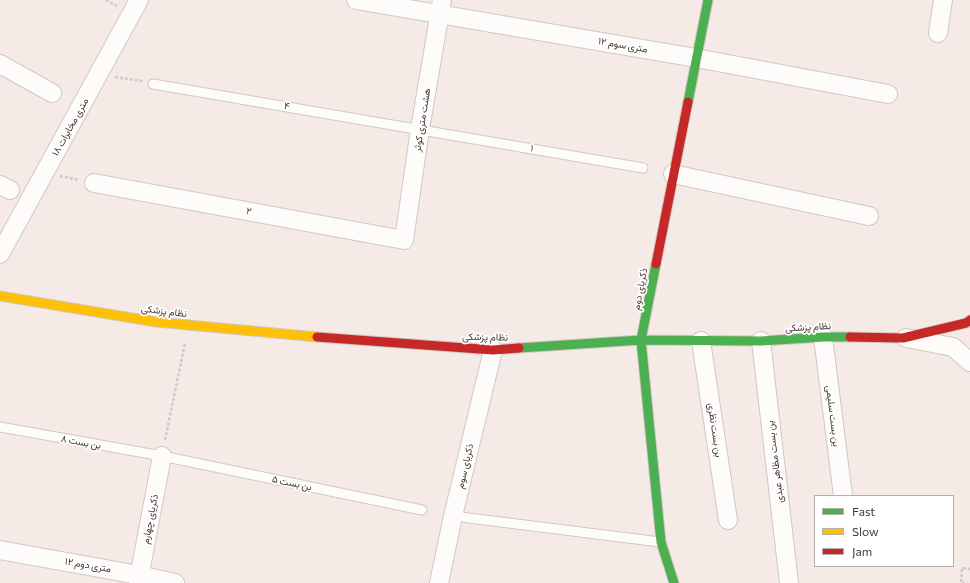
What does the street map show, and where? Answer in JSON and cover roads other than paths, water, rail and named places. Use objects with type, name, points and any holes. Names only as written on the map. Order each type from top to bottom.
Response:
[{"type":"street","name":"۱۸ متری مخابرات","points":[[0,254],[139,0]]},
{"type":"street","name":"۱۲ متری سوم","points":[[356,0],[440,7],[696,58],[888,94]]},
{"type":"street","name":"ذکریای دوم","points":[[674,583],[661,542],[641,340],[708,0]]},
{"type":"street","points":[[938,33],[943,0]]},
{"type":"street","name":"هشت متری کوثر","points":[[404,240],[440,7]]},
{"type":"street","points":[[0,64],[52,93]]},
{"type":"street","points":[[674,174],[869,216]]},
{"type":"street","name":"۲","points":[[94,183],[404,240]]},
{"type":"street","name":"نظام پزشکی","points":[[0,296],[156,322],[327,338],[493,350],[641,340],[760,341],[823,336],[903,338],[966,324],[970,320]]},
{"type":"street","name":"بن بست سلیمی","points":[[823,336],[843,495]]},
{"type":"street","points":[[903,338],[953,346],[970,362]]},
{"type":"street","name":"بن بست نظری","points":[[701,341],[728,520]]},
{"type":"street","name":"بن بست مظاهر عبدی","points":[[760,341],[789,583]]},
{"type":"street","name":"ذکریای سوم","points":[[439,583],[453,516],[493,350]]},
{"type":"street","name":"ذکریای چهارم","points":[[138,579],[162,456]]},
{"type":"street","name":"۱۲ متری دوم","points":[[0,550],[138,579],[175,583]]},
{"type":"lane","name":"۴","points":[[154,84],[420,129]]},
{"type":"lane","name":"۱","points":[[420,129],[643,168]]},
{"type":"lane","name":"بن بست ۸","points":[[0,427],[162,456]]},
{"type":"lane","name":"بن بست ۵","points":[[162,456],[422,510]]},
{"type":"lane","points":[[453,516],[661,542]]}]
